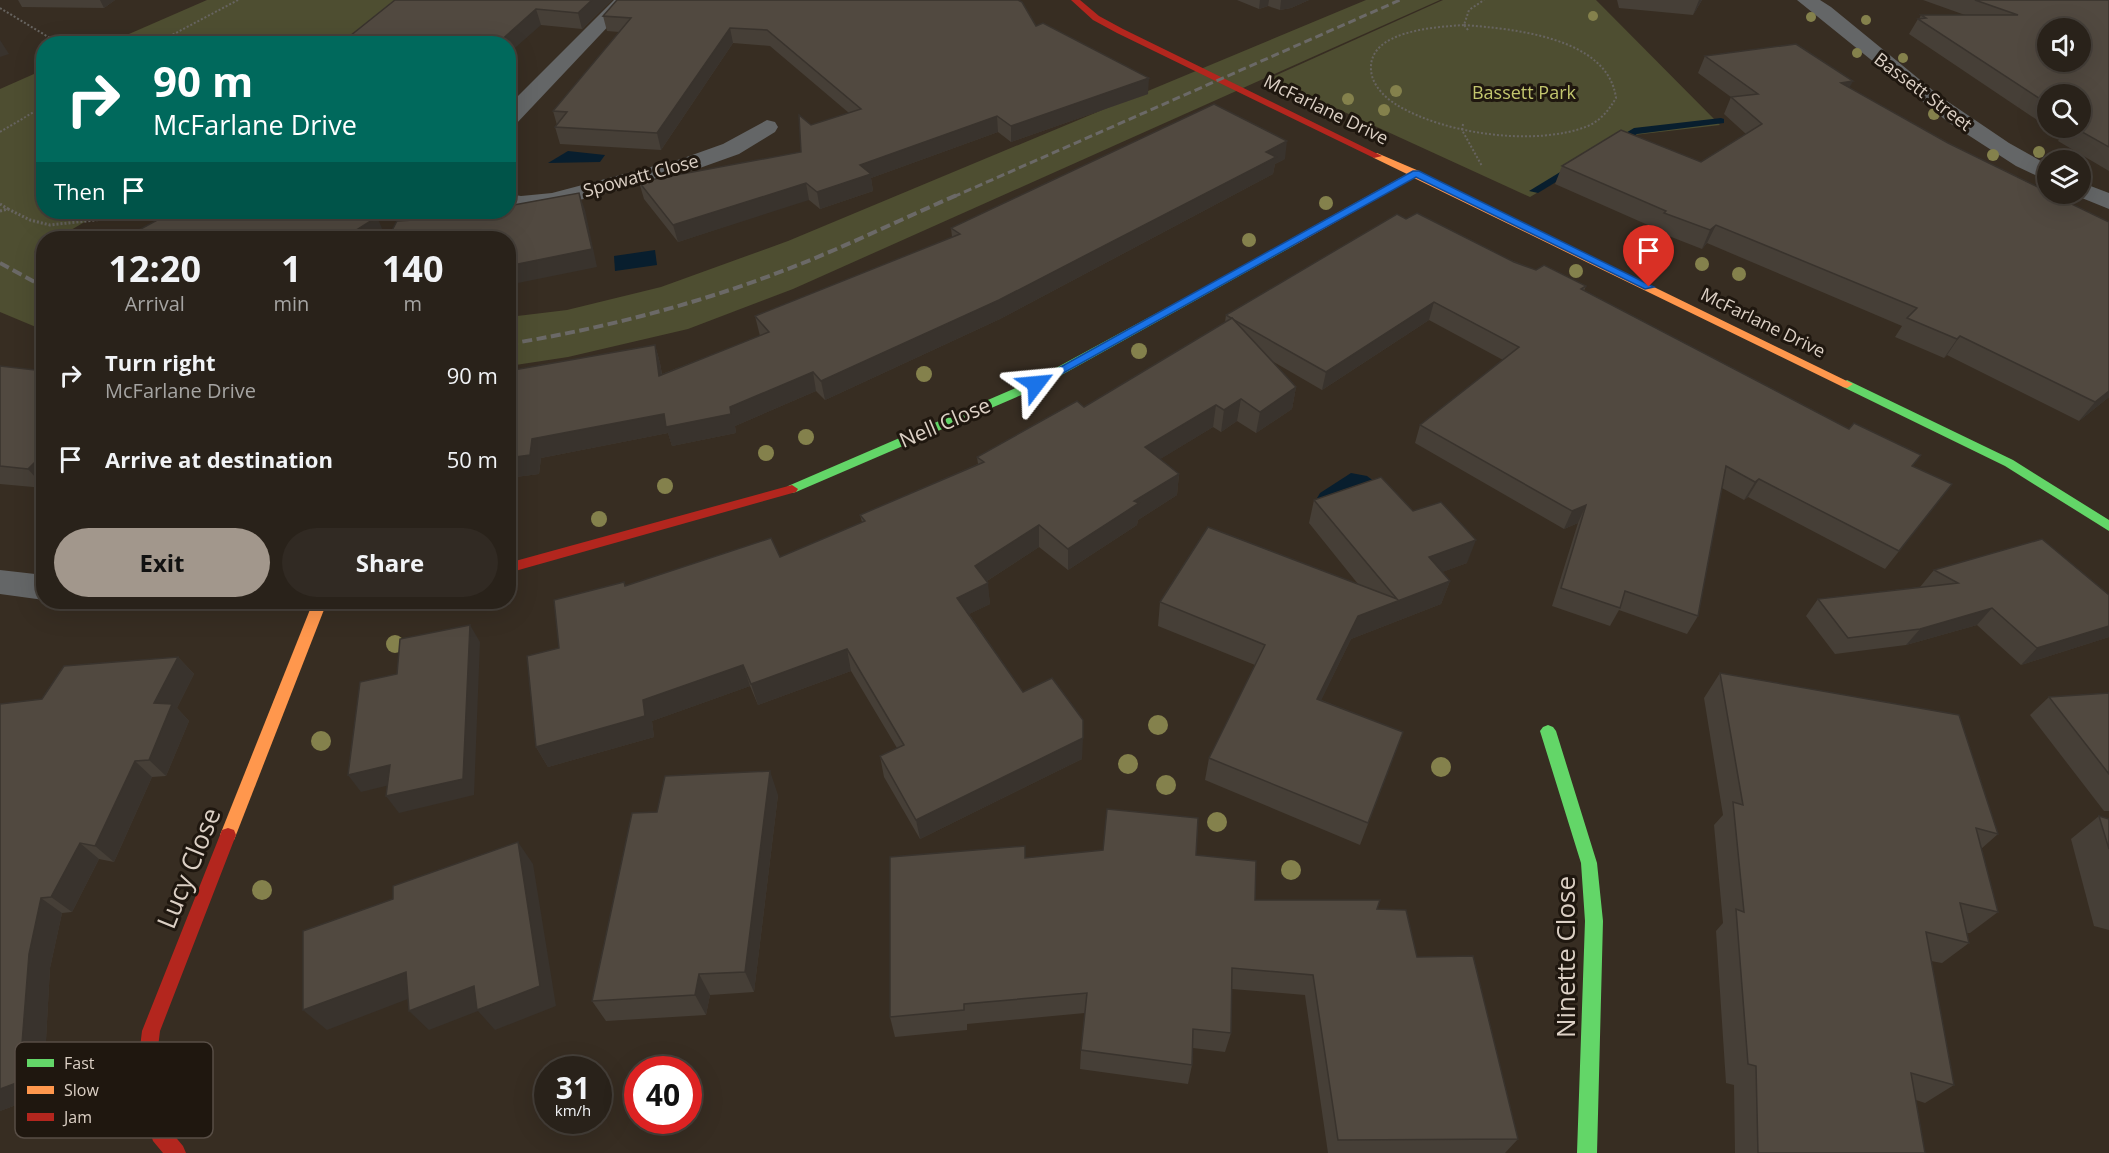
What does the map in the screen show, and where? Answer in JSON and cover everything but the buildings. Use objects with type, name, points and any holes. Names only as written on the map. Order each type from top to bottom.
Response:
[{"type":"street","points":[[516,111],[624,0]]},
{"type":"street","name":"McFarlane Drive","points":[[1075,0],[1096,18],[1120,31],[2009,463],[2109,526]]},
{"type":"street","name":"Bassett Street","points":[[1806,0],[1826,11],[1866,49],[1957,119],[2012,156],[2037,168]]},
{"type":"street","name":"Spowatt Close","points":[[516,202],[553,200],[689,164],[731,148],[767,127]]},
{"type":"street","name":"Nell Close","points":[[516,566],[779,494],[1036,384],[1416,173]]},
{"type":"street","points":[[2091,194],[2109,202]]},
{"type":"street","points":[[0,582],[36,587]]},
{"type":"street","name":"Lucy Close","points":[[150,1042],[151,1031],[317,609]]},
{"type":"street","name":"Ninette Close","points":[[1548,731],[1589,863],[1594,921],[1587,1153]]},
{"type":"street","name":"Lucy Close","points":[[163,1138],[176,1153]]},
{"type":"path","points":[[170,36],[238,0]]},
{"type":"path","points":[[1464,25],[1469,10],[1484,0]]},
{"type":"path","points":[[0,8],[47,36]]},
{"type":"path","points":[[1464,25],[1468,30]]},
{"type":"path","points":[[1464,25],[1497,27],[1535,34],[1569,46],[1596,61],[1612,79],[1616,98],[1606,114],[1582,128],[1548,135],[1506,136],[1462,130],[1427,120],[1399,106],[1379,90],[1370,73],[1371,58],[1382,45],[1392,39],[1428,28],[1464,25]]},
{"type":"path","points":[[0,132],[36,111]]},
{"type":"path","points":[[1463,124],[1462,130],[1483,167]]},
{"type":"path","points":[[0,204],[30,220],[50,225],[104,219]]},
{"type":"path","points":[[0,211],[8,209]]},
{"type":"green space","points":[[207,0],[416,0],[369,36],[124,36]]},
{"type":"green space","points":[[1366,0],[1440,0],[793,289],[688,329],[568,357],[516,365],[516,316],[567,310],[661,287],[788,241]]},
{"type":"green space","name":"Bassett Park","points":[[1443,0],[1596,0],[1720,125],[1634,135],[1530,197],[1270,78]]},
{"type":"green space","points":[[36,73],[36,219],[90,219],[69,231],[36,231],[36,251],[34,252],[36,253],[36,327],[0,312],[0,89]]},
{"type":"water","points":[[568,151],[605,155],[600,162],[548,163]]},
{"type":"water","points":[[655,250],[657,265],[615,271],[614,256]]},
{"type":"water","points":[[1351,473],[1367,476],[1375,482],[1316,500],[1320,493]]},
{"type":"waterway","points":[[1614,143],[1634,131],[1721,121]]},
{"type":"waterway","points":[[1534,191],[1575,166]]},
{"type":"railway","points":[[953,197],[1400,0]]},
{"type":"railway","points":[[516,343],[619,322],[727,291],[818,257],[957,195]]},
{"type":"railway","points":[[0,263],[36,283]]},
{"type":"traffic: fast","points":[[792,489],[1036,384],[1291,243]]},
{"type":"traffic: fast","points":[[1847,384],[2009,463],[2109,526]]},
{"type":"traffic: fast","points":[[1548,731],[1589,863],[1594,921],[1587,1153]]},
{"type":"traffic: slow","points":[[1377,156],[1847,384]]},
{"type":"traffic: slow","points":[[1291,243],[1416,173]]},
{"type":"traffic: slow","points":[[228,835],[317,609]]},
{"type":"traffic: jam","points":[[1075,0],[1096,18],[1120,31],[1377,156]]},
{"type":"traffic: jam","points":[[516,566],[792,489]]},
{"type":"traffic: jam","points":[[150,1042],[151,1031],[228,835]]},
{"type":"traffic: jam","points":[[163,1138],[176,1153]]},
{"type":"route","points":[[1036,384],[1416,173],[1649,287]]}]
